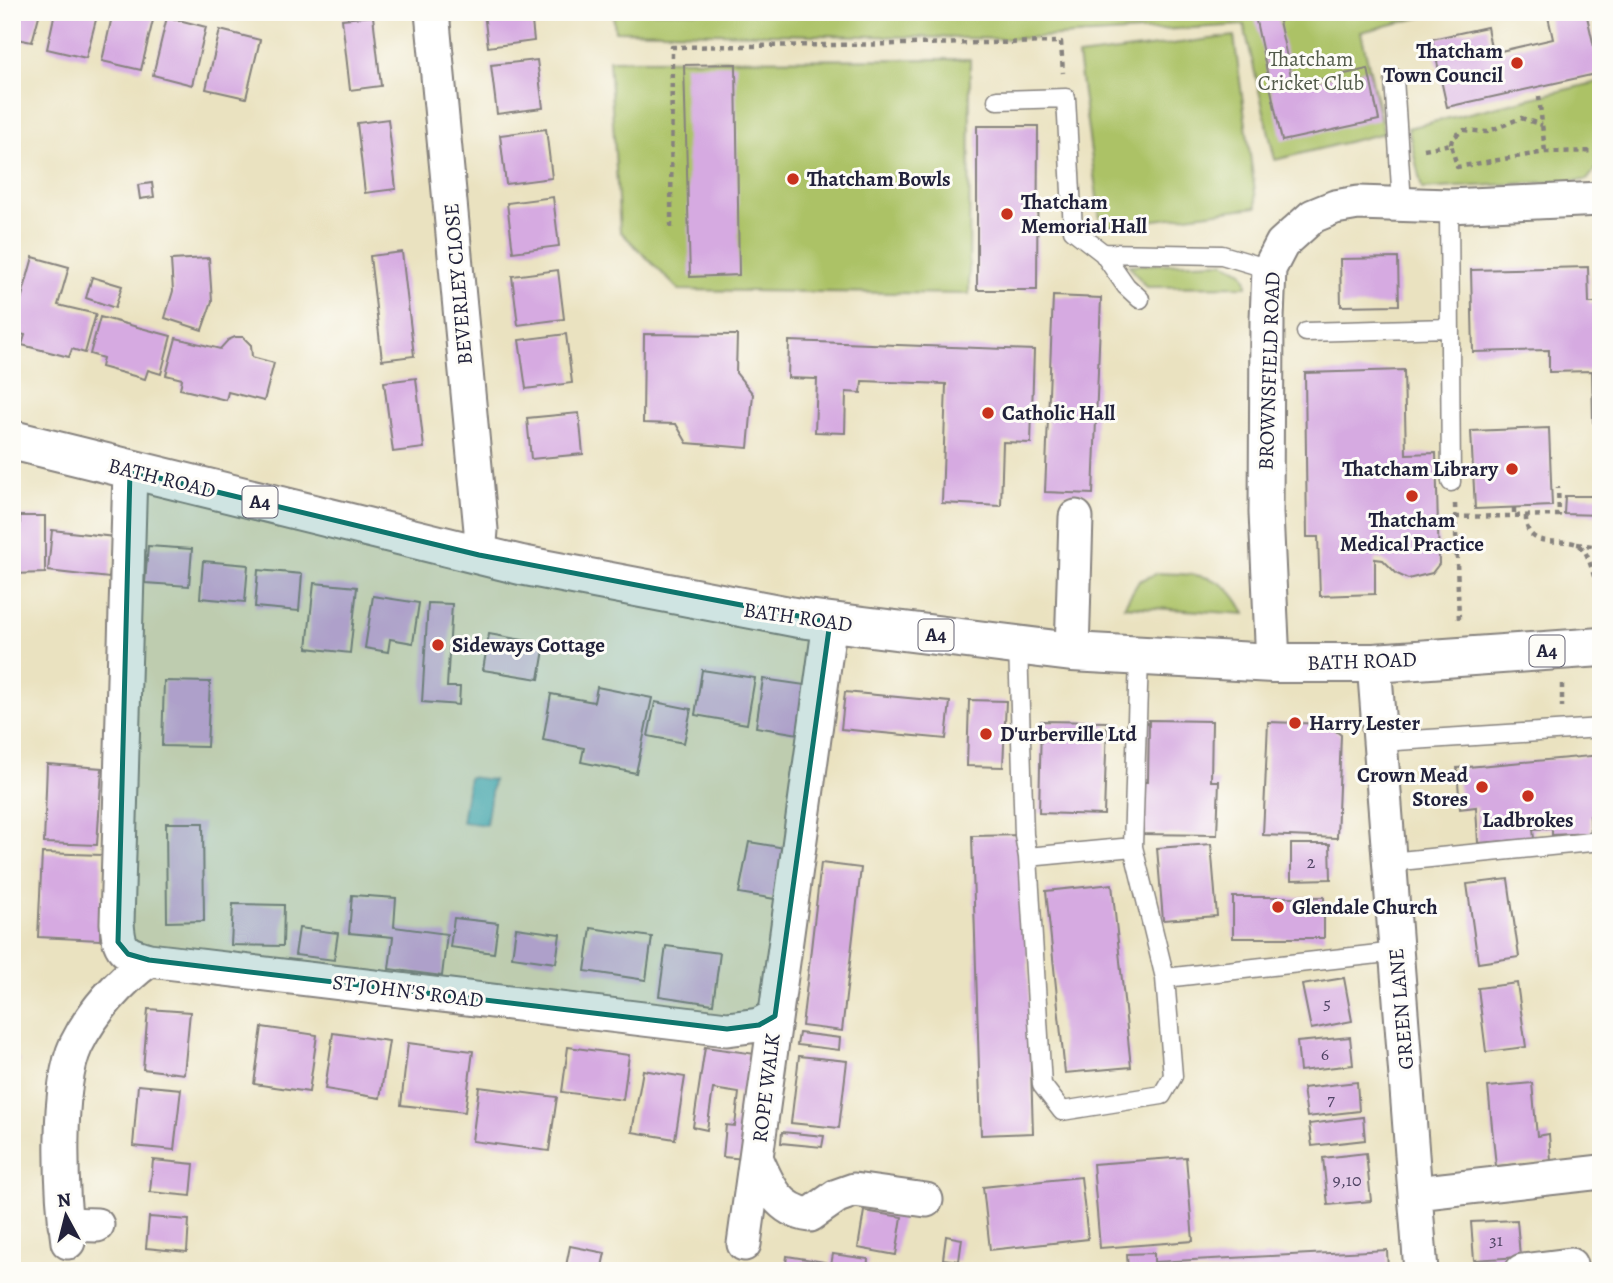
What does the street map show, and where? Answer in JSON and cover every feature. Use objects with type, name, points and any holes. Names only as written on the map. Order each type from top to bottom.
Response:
[{"type":"main road","name":"BATH ROAD","points":[[12,440],[130,471],[601,583],[830,622],[1072,652],[1273,663],[1374,663],[1601,647]]},
{"type":"street","name":"BEVERLEY CLOSE","points":[[432,12],[481,530],[479,555]]},
{"type":"street","name":"BROWNSFIELD ROAD","points":[[1273,663],[1266,513],[1269,269],[1282,244],[1313,216],[1335,207],[1358,203],[1449,206],[1601,199]]},
{"type":"street","name":"ST JOHN'S ROAD","points":[[130,471],[117,923],[118,942],[128,954],[149,960],[727,1029],[759,1026],[775,1016]]},
{"type":"street","points":[[1072,652],[1076,517]]},
{"type":"street","points":[[775,1016],[830,622]]},
{"type":"street","name":"GREEN LANE","points":[[1374,663],[1421,1271]]},
{"type":"street","points":[[77,1231],[64,1118],[75,1047],[125,978],[149,960]]},
{"type":"street","name":"ROPE WALK","points":[[744,1244],[775,1016]]},
{"type":"street","name":"ROPE WALK","points":[[757,1160],[767,1185],[794,1213],[810,1215],[838,1196],[854,1190],[926,1200]]},
{"type":"street","points":[[1416,1193],[1601,1172]]},
{"type":"street","points":[[1522,1271],[1570,1265],[1571,1271]]},
{"type":"lane","points":[[1394,78],[1402,204]]},
{"type":"lane","points":[[997,100],[1066,98],[1073,230],[1103,253],[1126,286],[1140,299]]},
{"type":"lane","points":[[1449,206],[1451,482]]},
{"type":"lane","points":[[1103,253],[1223,255],[1269,269]]},
{"type":"lane","points":[[1306,332],[1449,328]]},
{"type":"lane","points":[[1018,646],[1024,835],[1028,857],[1042,1085],[1062,1111],[1162,1094],[1173,1076],[1165,978],[1133,846],[1139,657]]},
{"type":"lane","points":[[1381,742],[1601,728]]},
{"type":"lane","points":[[1390,862],[1601,841]]},
{"type":"lane","points":[[1028,857],[1133,846]]},
{"type":"lane","points":[[1165,978],[1396,952]]},
{"type":"path","points":[[671,228],[672,47],[1061,42],[1066,98]]},
{"type":"path","points":[[1539,96],[1545,152]]},
{"type":"path","points":[[1542,125],[1521,118],[1488,132],[1464,130],[1452,138],[1457,167],[1545,152],[1601,151]]},
{"type":"path","points":[[1399,154],[1451,144]]},
{"type":"path","points":[[1451,482],[1461,482],[1462,491],[1455,491],[1459,621],[1471,620]]},
{"type":"path","points":[[1455,517],[1559,515],[1558,487]]},
{"type":"path","points":[[1514,508],[1514,516]]},
{"type":"path","points":[[1526,516],[1526,523],[1536,537],[1546,542],[1601,547]]},
{"type":"path","points":[[1576,544],[1584,549],[1601,593]]},
{"type":"path","points":[[1560,650],[1560,701]]},
{"type":"highlighted area","points":[[130,471],[479,555],[830,622],[775,1016],[759,1025],[727,1029],[149,960],[128,954],[118,942]]},
{"type":"green space","name":"Thatcham Cricket Club","points":[[613,12],[1442,12],[1361,32],[1384,133],[1275,160],[1244,25],[1008,39],[615,31]]},
{"type":"green space","points":[[1234,36],[1257,207],[1101,227],[1078,56]]},
{"type":"green space","name":"Thatcham Bowls","points":[[970,59],[969,294],[679,290],[620,231],[609,60]]},
{"type":"green space","points":[[1601,81],[1601,162],[1587,180],[1422,189],[1408,128]]},
{"type":"green space","points":[[1223,262],[1243,273],[1247,286],[1146,287],[1129,265]]},
{"type":"green space","points":[[1158,573],[1210,578],[1229,590],[1245,614],[1124,606],[1139,581]]},
{"type":"water","points":[[469,777],[493,780],[486,825],[462,822]]},
{"type":"building","points":[[12,12],[40,12],[32,42],[12,38]]},
{"type":"building","points":[[55,12],[98,12],[86,58],[47,49]]},
{"type":"building","points":[[113,12],[155,12],[141,70],[102,61]]},
{"type":"building","points":[[484,12],[531,12],[534,41],[488,47]]},
{"type":"building","points":[[1254,12],[1277,12],[1293,85],[1368,69],[1379,120],[1282,141]]},
{"type":"building","name":"Thatcham Town Council","points":[[1547,12],[1586,12],[1600,73],[1447,107],[1432,39],[1487,27],[1492,53],[1553,39]]},
{"type":"building","points":[[373,16],[381,86],[350,90],[342,19]]},
{"type":"building","points":[[167,17],[206,27],[192,85],[153,75]]},
{"type":"building","points":[[220,30],[260,40],[246,98],[206,89]]},
{"type":"building","points":[[537,60],[543,108],[497,114],[491,65]]},
{"type":"building","points":[[736,64],[739,275],[690,277],[684,65]]},
{"type":"building","points":[[388,119],[396,189],[365,193],[357,123]]},
{"type":"building","name":"Thatcham Memorial Hall","points":[[977,126],[1038,126],[1037,290],[977,290]]},
{"type":"building","points":[[546,129],[552,178],[506,184],[500,135]]},
{"type":"building","points":[[152,183],[154,197],[140,199],[138,185]]},
{"type":"building","points":[[553,197],[559,246],[513,252],[507,203]]},
{"type":"building","points":[[402,252],[414,356],[382,360],[370,256]]},
{"type":"building","points":[[12,256],[20,258],[13,281],[12,281]]},
{"type":"building","points":[[33,257],[69,267],[58,305],[96,314],[85,353],[72,349],[69,357],[22,345],[25,335],[12,332]]},
{"type":"building","points":[[209,258],[212,301],[202,330],[165,318],[173,291],[171,260]]},
{"type":"building","points":[[1398,258],[1399,305],[1341,306],[1340,259]]},
{"type":"building","points":[[1588,267],[1589,303],[1601,303],[1601,421],[1593,422],[1592,371],[1549,372],[1549,350],[1473,352],[1471,270]]},
{"type":"building","points":[[558,270],[564,319],[518,325],[512,276]]},
{"type":"building","points":[[92,277],[122,286],[115,308],[86,298]]},
{"type":"building","points":[[1053,296],[1101,298],[1093,494],[1045,492]]},
{"type":"building","points":[[100,317],[171,336],[161,374],[148,370],[145,379],[101,367],[103,358],[90,354]]},
{"type":"building","points":[[566,334],[572,383],[526,389],[519,340]]},
{"type":"building","points":[[644,334],[737,335],[736,373],[753,394],[748,448],[687,443],[676,424],[643,423]]},
{"type":"building","points":[[235,337],[243,337],[251,345],[252,357],[274,363],[264,401],[228,392],[226,400],[180,389],[182,379],[166,375],[176,338],[220,349]]},
{"type":"building","name":"Catholic Hall","points":[[789,341],[1034,350],[1031,443],[1003,442],[1001,506],[942,503],[946,384],[862,381],[861,393],[846,392],[845,433],[815,432],[817,379],[788,378]]},
{"type":"building","points":[[1404,370],[1406,454],[1436,453],[1439,564],[1432,573],[1408,579],[1397,574],[1383,560],[1375,559],[1375,594],[1320,596],[1318,537],[1307,537],[1305,373]]},
{"type":"building","points":[[416,378],[424,448],[393,452],[384,382]]},
{"type":"building","points":[[579,413],[583,454],[531,459],[527,418]]},
{"type":"building","name":"Thatcham Library","points":[[1549,428],[1552,506],[1475,509],[1471,431]]},
{"type":"building","points":[[1565,496],[1601,496],[1601,515],[1564,514]]},
{"type":"building","points":[[20,516],[45,516],[45,573],[12,574],[12,527],[20,527]]},
{"type":"building","points":[[52,530],[114,537],[109,578],[48,571]]},
{"type":"building","points":[[148,546],[192,549],[189,586],[145,583]]},
{"type":"building","points":[[203,561],[248,565],[245,602],[200,598]]},
{"type":"building","points":[[258,570],[302,574],[299,611],[255,607]]},
{"type":"building","points":[[314,583],[357,587],[350,653],[307,648]]},
{"type":"building","points":[[373,596],[419,603],[413,643],[390,639],[388,652],[365,648]]},
{"type":"building","name":"Sideways Cottage","points":[[428,603],[452,604],[447,687],[460,687],[459,705],[422,702]]},
{"type":"building","points":[[489,634],[545,644],[539,679],[483,670]]},
{"type":"building","points":[[702,670],[755,678],[747,724],[695,715]]},
{"type":"building","points":[[763,679],[812,686],[805,735],[756,727]]},
{"type":"building","points":[[164,681],[210,682],[207,747],[162,746]]},
{"type":"building","points":[[597,687],[652,698],[636,773],[581,762],[584,748],[543,740],[551,694],[594,702]]},
{"type":"building","points":[[845,692],[950,702],[946,739],[841,729]]},
{"type":"building","name":"D'urberville Ltd","points":[[969,700],[1006,701],[1003,767],[967,766]]},
{"type":"building","points":[[655,702],[691,709],[684,743],[648,736]]},
{"type":"building","points":[[1149,720],[1212,721],[1211,781],[1219,781],[1217,835],[1140,834],[1142,782],[1148,782]]},
{"type":"building","points":[[1041,721],[1107,722],[1104,815],[1039,813]]},
{"type":"building","points":[[1268,722],[1327,724],[1341,735],[1337,838],[1263,835]]},
{"type":"building","points":[[1601,755],[1601,815],[1590,816],[1591,833],[1552,835],[1552,828],[1533,829],[1534,839],[1478,843],[1476,807],[1460,809],[1457,768]]},
{"type":"building","points":[[47,764],[102,768],[97,845],[44,843]]},
{"type":"building","points":[[166,823],[203,823],[204,921],[167,922]]},
{"type":"building","points":[[1024,835],[1033,1133],[981,1135],[972,836]]},
{"type":"building","points":[[749,842],[785,848],[775,899],[739,893]]},
{"type":"building","points":[[1211,844],[1217,916],[1163,920],[1157,848]]},
{"type":"building","points":[[1291,844],[1330,844],[1331,879],[1291,880]]},
{"type":"building","points":[[42,853],[102,855],[100,940],[38,937]]},
{"type":"building","points":[[821,863],[861,868],[842,1031],[802,1026]]},
{"type":"building","points":[[1508,879],[1519,957],[1478,963],[1467,884]]},
{"type":"building","points":[[1112,884],[1131,1067],[1065,1073],[1046,891]]},
{"type":"building","points":[[352,895],[396,898],[394,927],[447,934],[442,976],[389,969],[393,937],[349,933]]},
{"type":"building","name":"Glendale Church","points":[[1233,897],[1324,897],[1324,938],[1233,938]]},
{"type":"building","points":[[233,904],[284,905],[283,946],[231,945]]},
{"type":"building","points":[[454,918],[498,923],[494,953],[450,947]]},
{"type":"building","points":[[299,928],[338,933],[334,960],[295,955]]},
{"type":"building","points":[[516,928],[560,934],[556,963],[512,957]]},
{"type":"building","points":[[591,928],[652,937],[646,980],[585,971]]},
{"type":"building","points":[[666,946],[720,953],[713,1004],[659,996]]},
{"type":"building","points":[[1344,978],[1352,1021],[1311,1029],[1302,985]]},
{"type":"building","points":[[1517,983],[1526,1047],[1486,1052],[1478,988]]},
{"type":"building","points":[[148,1009],[190,1012],[184,1074],[143,1069]]},
{"type":"building","points":[[262,1027],[317,1035],[309,1092],[254,1084]]},
{"type":"building","points":[[333,1033],[389,1041],[380,1098],[325,1089]]},
{"type":"building","points":[[799,1033],[840,1038],[839,1050],[797,1045]]},
{"type":"building","points":[[1350,1037],[1353,1065],[1300,1071],[1297,1042]]},
{"type":"building","points":[[408,1043],[473,1051],[465,1112],[401,1105]]},
{"type":"building","points":[[568,1047],[629,1055],[623,1100],[562,1092]]},
{"type":"building","points":[[705,1047],[763,1055],[757,1160],[723,1157],[726,1125],[735,1126],[739,1093],[713,1089],[707,1130],[693,1127]]},
{"type":"building","points":[[12,1053],[20,1061],[12,1068]]},
{"type":"building","points":[[799,1056],[847,1061],[839,1128],[791,1123]]},
{"type":"building","points":[[643,1070],[685,1077],[675,1139],[632,1132]]},
{"type":"building","points":[[1357,1082],[1359,1111],[1307,1117],[1303,1088]]},
{"type":"building","points":[[1532,1083],[1537,1136],[1549,1134],[1551,1161],[1496,1166],[1488,1087]]},
{"type":"building","points":[[138,1085],[181,1089],[174,1150],[133,1146]]},
{"type":"building","points":[[479,1087],[557,1097],[549,1151],[472,1141]]},
{"type":"building","points":[[1363,1117],[1365,1140],[1312,1146],[1309,1124]]},
{"type":"building","points":[[782,1132],[824,1136],[822,1147],[781,1143]]},
{"type":"building","points":[[1366,1153],[1371,1201],[1328,1205],[1323,1158]]},
{"type":"building","points":[[1186,1157],[1193,1241],[1100,1248],[1093,1164]]},
{"type":"building","points":[[153,1160],[194,1164],[191,1196],[150,1192]]},
{"type":"building","points":[[1081,1177],[1088,1239],[990,1250],[983,1187]]},
{"type":"building","points":[[864,1211],[902,1217],[896,1255],[858,1248]]},
{"type":"building","points":[[149,1217],[189,1220],[187,1252],[146,1248]]},
{"type":"building","points":[[1517,1220],[1520,1257],[1474,1260],[1471,1222]]},
{"type":"building","points":[[946,1236],[962,1239],[959,1261],[943,1259]]},
{"type":"building","points":[[570,1246],[605,1253],[601,1271],[565,1271]]},
{"type":"building","points":[[1387,1250],[1388,1271],[1128,1271],[1127,1254],[1154,1253],[1154,1262]]},
{"type":"building","points":[[833,1254],[868,1259],[867,1271],[830,1271]]},
{"type":"building","points":[[787,1256],[825,1262],[824,1271],[785,1271]]},
{"type":"building","points":[[735,1266],[751,1268],[751,1271],[735,1271]]},
{"type":"place","name":"Thatcham Town Council","points":[[1517,63]]},
{"type":"place","name":"Thatcham Bowls","points":[[793,179]]},
{"type":"place","name":"Thatcham Memorial Hall","points":[[1007,214]]},
{"type":"place","name":"Catholic Hall","points":[[988,413]]},
{"type":"place","name":"Thatcham Library","points":[[1512,469]]},
{"type":"place","name":"Thatcham Medical Practice","points":[[1412,496]]},
{"type":"place","name":"Sideways Cottage","points":[[438,645]]},
{"type":"place","name":"Harry Lester","points":[[1295,723]]},
{"type":"place","name":"D'urberville Ltd","points":[[986,734]]},
{"type":"place","name":"Crown Mead Stores","points":[[1482,787]]},
{"type":"place","name":"Ladbrokes","points":[[1528,796]]},
{"type":"place","name":"Glendale Church","points":[[1278,907]]}]
